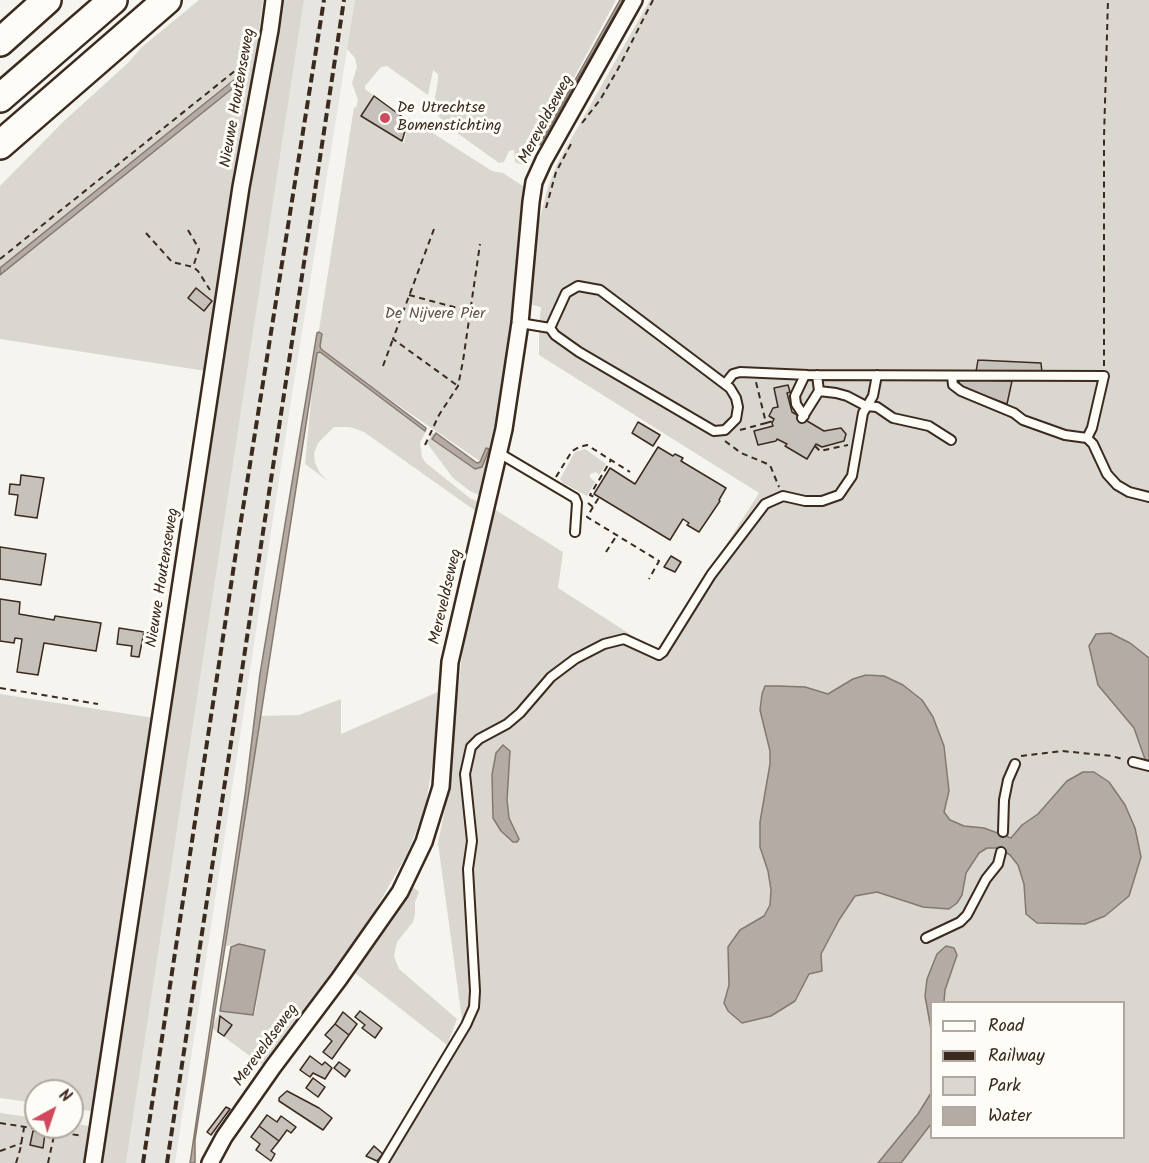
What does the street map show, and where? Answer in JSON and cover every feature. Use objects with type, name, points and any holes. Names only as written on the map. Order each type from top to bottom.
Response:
[{"type":"highway","points":[[0,42],[47,0]]},
{"type":"highway","points":[[0,98],[113,0]]},
{"type":"highway","points":[[0,145],[167,0]]},
{"type":"street","name":"Nieuwe Houtenseweg","points":[[93,1163],[241,187],[266,57],[274,0]]},
{"type":"street","name":"Mereveldseweg","points":[[210,1163],[224,1137],[273,1067],[339,980],[400,892],[424,842],[441,787],[450,662],[499,453],[520,323],[534,182],[540,166],[634,0]]},
{"type":"lane","points":[[520,323],[550,328],[579,352],[714,431],[726,430],[736,419],[738,407],[730,388],[600,290],[578,286],[566,293],[550,328]]},
{"type":"lane","points":[[725,384],[733,374],[740,372],[805,375],[1104,376],[1092,428],[1087,438]]},
{"type":"lane","points":[[805,375],[795,396],[796,404],[803,417],[819,391],[817,375]]},
{"type":"lane","points":[[383,1163],[466,1025],[474,1006],[468,869],[472,841],[465,774],[471,747],[479,739],[507,724],[520,713],[551,676],[575,659],[604,644],[624,639],[659,655],[663,652],[711,575],[765,504],[783,496],[805,501],[822,501],[839,495],[852,477],[861,423],[866,406],[873,396],[878,375]]},
{"type":"lane","points":[[952,376],[953,385],[961,391],[1014,413],[1038,427],[1065,435],[1087,438],[1093,444],[1107,474],[1117,485],[1129,492],[1149,497]]},
{"type":"lane","points":[[819,391],[847,396],[866,406],[877,407],[903,422],[929,426],[951,440]]},
{"type":"lane","points":[[499,453],[575,498],[577,502],[575,532]]},
{"type":"lane","points":[[1133,762],[1149,766]]},
{"type":"lane","points":[[1003,832],[1004,800],[1008,780],[1015,764]]},
{"type":"lane","points":[[926,938],[960,922],[967,915],[981,886],[998,864],[1000,852]]},
{"type":"path","points":[[581,125],[600,100],[618,69],[653,0]]},
{"type":"path","points":[[1104,376],[1104,137],[1108,0]]},
{"type":"path","points":[[0,259],[236,70],[266,57]]},
{"type":"path","points":[[546,208],[556,172],[571,144]]},
{"type":"path","points":[[383,366],[434,229]]},
{"type":"path","points":[[188,230],[199,249],[193,267]]},
{"type":"path","points":[[146,233],[172,262],[193,267],[213,295],[224,300]]},
{"type":"path","points":[[425,445],[439,415],[458,386],[480,244]]},
{"type":"path","points":[[409,295],[469,311]]},
{"type":"path","points":[[393,339],[458,386]]},
{"type":"path","points":[[753,372],[766,423]]},
{"type":"path","points":[[726,430],[735,431],[773,421]]},
{"type":"path","points":[[714,431],[741,453],[770,465],[783,496]]},
{"type":"path","points":[[560,472],[572,451],[586,445],[630,472]]},
{"type":"path","points":[[815,446],[820,451],[847,446]]},
{"type":"path","points":[[611,460],[590,495],[597,499],[587,517],[659,561],[649,579]]},
{"type":"path","points":[[577,502],[585,502],[593,507]]},
{"type":"path","points":[[606,552],[616,535]]},
{"type":"path","points":[[0,688],[98,704]]},
{"type":"path","points":[[1015,764],[1022,755],[1062,751],[1112,756],[1133,762]]},
{"type":"path","points":[[0,1123],[24,1127],[16,1163]]},
{"type":"path","points":[[84,1136],[97,1138]]},
{"type":"path","points":[[48,1163],[53,1139]]},
{"type":"path","points":[[0,1151],[22,1143]]},
{"type":"shaded area","points":[[304,0],[355,0],[291,401],[175,1163],[126,1163]]},
{"type":"green space","points":[[199,0],[263,0],[252,89],[228,222],[206,371],[0,339],[0,275],[242,81],[241,75],[236,77],[0,268],[0,186],[142,47]]},
{"type":"green space","points":[[281,0],[304,0],[126,1163],[98,1163],[215,395],[219,388],[225,353],[222,345],[267,72],[278,30]]},
{"type":"green space","name":"De Nijvere Pier","points":[[355,0],[616,0],[526,166],[515,162],[514,150],[509,151],[504,162],[499,163],[446,125],[436,113],[434,104],[438,74],[433,70],[428,95],[387,66],[381,67],[365,86],[365,89],[373,95],[363,113],[404,143],[409,118],[492,171],[503,173],[526,188],[504,412],[484,494],[479,495],[470,491],[453,478],[427,443],[433,433],[435,435],[432,439],[475,469],[481,468],[484,464],[332,360],[424,430],[427,429],[420,443],[422,457],[426,463],[471,499],[480,502],[477,512],[364,432],[350,427],[334,427],[318,443],[314,453],[315,463],[320,473],[328,481],[305,464],[316,349],[354,107],[356,108],[358,100],[352,83],[357,67],[355,58],[347,49]]},
{"type":"green space","points":[[650,0],[1149,0],[1149,1163],[376,1163],[463,1027],[438,843],[450,784],[447,786],[463,648],[494,509],[563,552],[558,588],[658,652],[759,493],[539,355],[541,307],[529,304],[538,225],[557,164]]},
{"type":"green space","points":[[585,449],[606,464],[599,475],[596,472],[590,474],[595,482],[587,496],[560,479],[575,452]]},
{"type":"green space","points":[[438,692],[433,761],[425,809],[407,854],[369,921],[235,1107],[233,1106],[262,1065],[212,1028],[220,1011],[245,1015],[255,1013],[265,951],[239,944],[226,946],[259,716],[299,715],[341,699],[341,734]]},
{"type":"green space","points":[[0,694],[154,718],[96,1112],[84,1110],[84,1079],[24,1079],[24,1101],[0,1098]]},
{"type":"green space","points":[[412,886],[419,892],[415,902],[413,922],[397,942],[394,956],[399,969],[457,1019],[447,1045],[355,973],[391,922]]},
{"type":"green space","points":[[0,1113],[24,1116],[24,1139],[84,1139],[84,1125],[94,1127],[89,1163],[0,1163]]},
{"type":"water","points":[[620,0],[623,0],[540,145],[542,139]]},
{"type":"water","points":[[240,75],[244,78],[242,81],[0,275],[0,268]]},
{"type":"water","points":[[317,333],[322,334],[321,349],[426,428],[425,431],[320,352],[317,353],[195,1140],[195,1163],[190,1163],[245,795],[260,674]]},
{"type":"water","points":[[436,433],[477,463],[480,462],[486,448],[489,449],[482,467],[475,469],[432,439]]},
{"type":"water","points":[[1110,633],[1130,643],[1149,658],[1149,761],[1146,762],[1134,728],[1098,685],[1089,646],[1096,634]]},
{"type":"water","points":[[866,675],[884,676],[903,685],[922,700],[933,717],[944,746],[949,791],[944,812],[950,820],[964,826],[984,828],[1011,838],[1022,825],[1038,814],[1067,781],[1083,772],[1094,772],[1109,782],[1125,805],[1135,828],[1141,857],[1129,896],[1105,916],[1085,924],[1037,923],[1026,914],[1024,884],[1018,865],[1010,855],[999,848],[987,848],[979,853],[966,873],[962,895],[949,909],[923,907],[877,892],[855,896],[821,954],[822,971],[809,974],[795,1001],[771,1016],[742,1023],[728,1011],[724,1003],[729,985],[728,947],[740,930],[764,916],[770,905],[771,890],[768,871],[760,847],[760,822],[770,764],[770,751],[760,710],[762,694],[765,686],[778,686],[805,687],[828,694],[853,679]]},
{"type":"water","points":[[503,745],[510,751],[507,800],[509,818],[519,839],[517,842],[513,842],[501,831],[493,818],[492,775],[496,753]]},
{"type":"water","points":[[239,944],[265,950],[253,1015],[220,1011],[231,947]]},
{"type":"water","points":[[946,946],[954,948],[957,955],[945,990],[944,1001],[930,1001],[930,1024],[925,996],[927,979],[937,954]]},
{"type":"water","points":[[930,1095],[930,1125],[901,1163],[878,1163],[918,1114]]},
{"type":"building","points":[[374,96],[408,121],[402,141],[361,116]]},
{"type":"building","points":[[196,288],[212,301],[204,311],[188,298]]},
{"type":"building","points":[[978,360],[1041,363],[1042,373],[976,372]]},
{"type":"building","points":[[962,379],[1012,381],[1007,404],[960,387],[959,381]]},
{"type":"building","points":[[788,385],[790,392],[787,393],[792,412],[824,431],[841,428],[846,434],[844,441],[822,447],[816,444],[807,459],[777,439],[758,445],[754,431],[773,426],[774,419],[769,416],[773,408],[778,407],[774,388]]},
{"type":"building","points":[[638,422],[660,435],[653,446],[632,433]]},
{"type":"building","points":[[658,447],[673,456],[675,454],[683,458],[681,461],[726,488],[699,532],[687,525],[689,523],[683,519],[670,540],[594,494],[610,468],[635,484]]},
{"type":"building","points":[[21,475],[44,478],[37,518],[15,515],[18,495],[9,494],[10,484],[20,485]]},
{"type":"building","points":[[0,547],[46,554],[41,585],[0,579]]},
{"type":"building","points":[[671,556],[681,562],[675,572],[664,567]]},
{"type":"building","points":[[0,599],[20,602],[19,614],[54,620],[55,616],[101,623],[96,651],[44,643],[38,675],[17,672],[22,639],[15,638],[14,643],[0,641]]},
{"type":"building","points":[[119,628],[144,632],[139,657],[131,656],[132,646],[117,644]]},
{"type":"building","points":[[360,1011],[382,1028],[375,1038],[362,1028],[365,1025],[355,1017]]},
{"type":"building","points":[[343,1012],[357,1024],[349,1035],[335,1024]]},
{"type":"building","points":[[220,1016],[232,1025],[224,1036],[218,1032]]},
{"type":"building","points":[[335,1024],[349,1035],[332,1059],[323,1052],[332,1041],[325,1035]]},
{"type":"building","points":[[310,1056],[322,1065],[325,1062],[332,1068],[325,1079],[313,1073],[310,1077],[300,1070]]},
{"type":"building","points":[[339,1062],[350,1070],[345,1077],[334,1068]]},
{"type":"building","points":[[313,1078],[325,1087],[318,1097],[306,1088]]},
{"type":"building","points":[[287,1091],[319,1108],[332,1118],[323,1130],[279,1101],[279,1098]]},
{"type":"building","points":[[226,1107],[230,1109],[211,1135],[207,1132]]},
{"type":"building","points":[[267,1115],[277,1122],[281,1116],[296,1127],[291,1133],[287,1130],[279,1141],[259,1126]]},
{"type":"building","points":[[259,1126],[279,1141],[271,1151],[275,1154],[271,1161],[256,1150],[260,1144],[251,1137]]},
{"type":"building","points":[[31,1139],[44,1139],[43,1148],[30,1145]]},
{"type":"building","points":[[374,1146],[383,1154],[377,1161],[366,1156]]},
{"type":"railway","points":[[143,1163],[236,552],[324,0]]},
{"type":"railway","points":[[167,1163],[344,0]]},
{"type":"place","name":"De Utrechtse Bomenstichting","points":[[385,118]]}]
